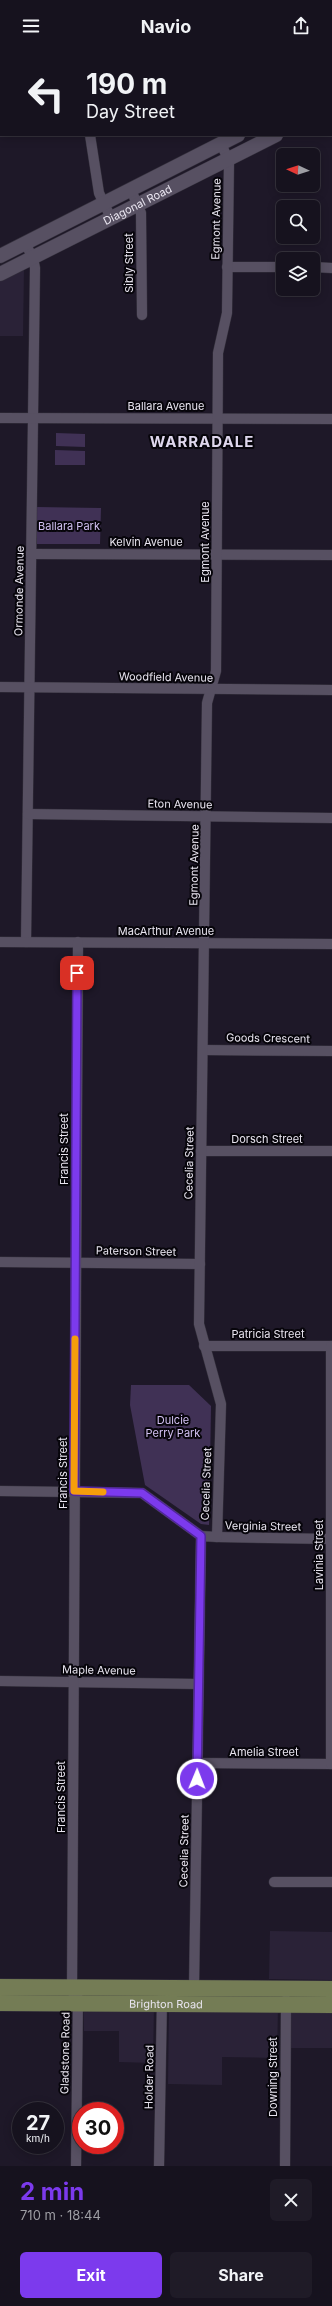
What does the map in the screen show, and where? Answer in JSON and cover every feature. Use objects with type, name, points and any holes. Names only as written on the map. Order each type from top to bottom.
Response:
[{"type":"main road","name":"Diagonal Road","points":[[0,256],[235,136]]},
{"type":"main road","name":"Diagonal Road","points":[[0,274],[274,136]]},
{"type":"main road","name":"Brighton Road","points":[[0,1987],[332,1989]]},
{"type":"main road","name":"Brighton Road","points":[[0,2003],[286,2006],[332,2005]]},
{"type":"street","points":[[90,136],[98,193],[111,218]]},
{"type":"street","points":[[238,136],[245,150]]},
{"type":"street","name":"Egmont Avenue","points":[[205,943],[207,703],[216,671],[218,353],[227,313],[229,159],[221,144]]},
{"type":"street","name":"Sibly Street","points":[[131,190],[141,212],[142,315]]},
{"type":"street","name":"Ormonde Avenue","points":[[25,243],[33,258],[35,268],[26,942]]},
{"type":"street","points":[[227,267],[276,267]]},
{"type":"street","points":[[320,267],[332,268]]},
{"type":"street","name":"Ballara Avenue","points":[[0,418],[332,419]]},
{"type":"street","name":"Kelvin Avenue","points":[[31,554],[332,555]]},
{"type":"street","name":"Woodfield Avenue","points":[[0,687],[332,690]]},
{"type":"street","name":"Eton Avenue","points":[[28,814],[332,818]]},
{"type":"street","name":"MacArthur Avenue","points":[[0,942],[332,944]]},
{"type":"street","name":"Francis Street","points":[[75,1987],[74,1491],[78,942]]},
{"type":"street","name":"Cecelia Street","points":[[194,1988],[201,1536],[217,1537],[221,1404],[199,1324],[205,943]]},
{"type":"street","name":"Goods Crescent","points":[[203,1050],[332,1051]]},
{"type":"street","name":"Dorsch Street","points":[[201,1150],[332,1151]]},
{"type":"street","name":"Paterson Street","points":[[0,1262],[200,1264]]},
{"type":"street","name":"Patricia Street","points":[[204,1346],[332,1346]]},
{"type":"street","name":"Lavinia Street","points":[[331,1764],[332,1346]]},
{"type":"street","points":[[0,1491],[142,1493],[201,1536]]},
{"type":"street","name":"Verginia Street","points":[[217,1537],[332,1539]]},
{"type":"street","name":"Maple Avenue","points":[[0,1681],[198,1684]]},
{"type":"street","name":"Amelia Street","points":[[197,1763],[331,1764]]},
{"type":"street","points":[[274,1882],[332,1882]]},
{"type":"street","name":"Gladstone Road","points":[[75,1987],[76,2166]]},
{"type":"street","name":"Holder Road","points":[[159,2166],[162,1988]]},
{"type":"street","name":"Downing Street","points":[[285,2166],[286,1988]]},
{"type":"shaded area","points":[[24,267],[23,336],[0,336],[0,279]]},
{"type":"shaded area","points":[[270,1931],[332,1932],[332,1980],[269,1979]]},
{"type":"shaded area","points":[[84,2006],[154,2007],[153,2063],[119,2062],[119,2031],[84,2031]]},
{"type":"shaded area","points":[[169,2007],[278,2008],[277,2058],[222,2057],[222,2085],[168,2084]]},
{"type":"shaded area","points":[[290,2008],[332,2009],[332,2048],[290,2048]]},
{"type":"green space","points":[[56,433],[85,434],[85,447],[56,446]]},
{"type":"green space","points":[[55,450],[85,451],[85,465],[55,465]]},
{"type":"green space","name":"Ballara Park","points":[[37,507],[101,508],[100,544],[37,544]]},
{"type":"green space","name":"Dulcie Perry Park","points":[[131,1385],[189,1385],[211,1406],[209,1525],[201,1524],[145,1485],[130,1405]]},
{"type":"slow traffic","points":[[75,1339],[74,1491],[103,1492]]},
{"type":"district","name":"WARRADALE","points":[[202,441]]},
{"type":"route","points":[[77,973],[74,1491],[142,1493],[201,1536],[197,1779]]}]
